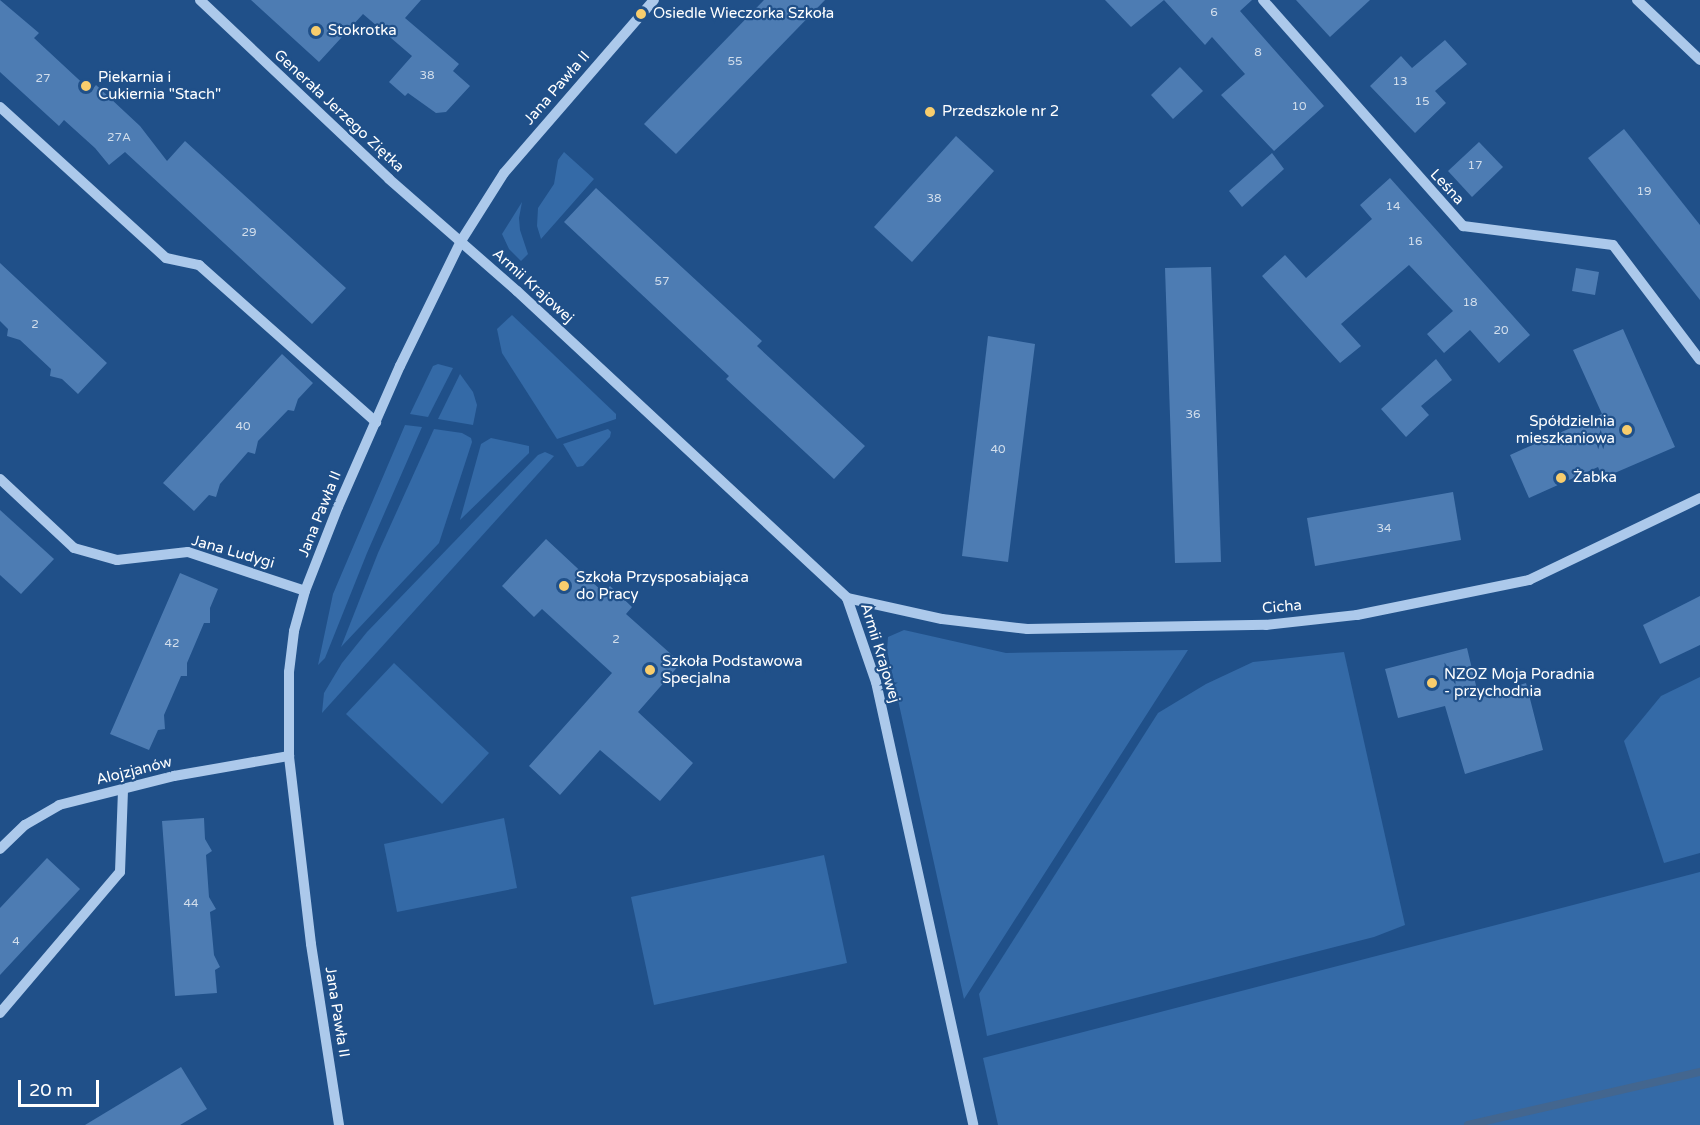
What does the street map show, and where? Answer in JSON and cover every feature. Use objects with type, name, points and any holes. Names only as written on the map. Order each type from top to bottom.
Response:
[{"type":"street","name":"Generała Jerzego Ziętka","points":[[200,0],[389,179],[461,241]]},
{"type":"street","name":"Jana Pawła II","points":[[339,1125],[311,944],[289,756],[289,672],[294,631],[305,591],[338,507],[426,309],[461,241],[504,173],[654,0]]},
{"type":"street","name":"Leśna","points":[[1263,0],[1463,226],[1613,245],[1700,360]]},
{"type":"street","points":[[1636,0],[1700,60]]},
{"type":"street","points":[[0,107],[166,258],[199,265],[376,422]]},
{"type":"street","name":"Armii Krajowej","points":[[461,241],[847,598],[876,682],[973,1125]]},
{"type":"street","name":"Jana Ludygi","points":[[0,479],[74,548],[117,560],[188,552],[305,591]]},
{"type":"street","name":"Cicha","points":[[847,598],[942,619],[1027,629],[1266,625],[1357,615],[1529,580],[1700,498]]},
{"type":"street","name":"Alojzjanów","points":[[0,849],[26,825],[59,805],[231,764],[289,756]]},
{"type":"street","points":[[0,1013],[120,872],[123,790]]},
{"type":"shaded area","points":[[564,152],[594,179],[541,239],[537,226],[538,208],[554,184],[558,160]]},
{"type":"shaded area","points":[[522,202],[519,218],[520,230],[528,254],[521,261],[509,249],[502,234]]},
{"type":"shaded area","points":[[512,315],[616,414],[616,419],[557,439],[502,353],[497,329]]},
{"type":"shaded area","points":[[438,364],[453,368],[428,417],[410,414],[433,366]]},
{"type":"shaded area","points":[[460,374],[473,392],[477,405],[473,425],[438,419]]},
{"type":"shaded area","points":[[405,425],[422,427],[367,553],[325,658],[318,665],[333,594]]},
{"type":"shaded area","points":[[434,429],[462,433],[471,438],[472,442],[439,543],[341,647],[378,553]]},
{"type":"shaded area","points":[[608,429],[611,432],[610,437],[583,466],[577,467],[563,444]]},
{"type":"shaded area","points":[[491,438],[529,446],[529,453],[460,520],[481,444]]},
{"type":"shaded area","points":[[545,452],[554,456],[322,713],[324,693],[342,663],[367,632],[538,455]]},
{"type":"shaded area","points":[[904,630],[1006,653],[1188,650],[964,999],[887,650],[888,637]]},
{"type":"shaded area","points":[[1344,652],[1405,925],[1374,937],[987,1036],[979,994],[1158,713],[1206,684],[1253,662]]},
{"type":"shaded area","points":[[394,663],[489,753],[442,804],[346,714]]},
{"type":"shaded area","points":[[1700,677],[1700,853],[1664,863],[1624,741],[1661,696]]},
{"type":"shaded area","points":[[504,818],[517,888],[397,912],[384,844]]},
{"type":"shaded area","points":[[824,855],[847,963],[654,1005],[631,897]]},
{"type":"shaded area","points":[[1700,872],[1700,1125],[998,1125],[983,1058]]},
{"type":"building","points":[[0,0],[39,33],[34,38],[91,91],[96,85],[140,126],[167,161],[185,141],[346,288],[312,324],[125,152],[109,165],[95,148],[64,120],[59,126],[0,72]]},
{"type":"building","points":[[251,0],[421,0],[405,18],[459,64],[453,71],[470,86],[446,112],[436,113],[408,93],[405,96],[389,82],[412,56],[363,14],[319,62]]},
{"type":"building","points":[[764,0],[825,0],[676,154],[644,124]]},
{"type":"building","points":[[1105,0],[1164,0],[1131,27]]},
{"type":"building","points":[[1164,0],[1252,0],[1240,11],[1324,106],[1274,151],[1221,95],[1245,74],[1212,37],[1205,45]]},
{"type":"building","points":[[1296,0],[1370,0],[1330,37]]},
{"type":"building","points":[[1445,40],[1467,64],[1435,91],[1446,103],[1415,133],[1370,86],[1401,56],[1412,68]]},
{"type":"building","points":[[1180,67],[1203,91],[1173,119],[1151,95]]},
{"type":"building","points":[[1624,129],[1700,225],[1700,300],[1588,158]]},
{"type":"building","points":[[956,136],[994,171],[912,262],[874,227]]},
{"type":"building","points":[[1479,142],[1503,167],[1472,197],[1448,171]]},
{"type":"building","points":[[1272,153],[1284,169],[1242,207],[1229,191]]},
{"type":"building","points":[[1390,178],[1530,335],[1499,363],[1470,330],[1444,353],[1427,334],[1453,311],[1409,265],[1341,324],[1361,346],[1340,363],[1262,276],[1285,255],[1306,278],[1372,219],[1360,205]]},
{"type":"building","points":[[596,188],[762,341],[757,346],[865,446],[834,479],[726,379],[729,376],[564,222]]},
{"type":"building","points":[[0,263],[107,363],[78,394],[62,379],[50,376],[51,369],[20,340],[7,336],[8,329],[0,321]]},
{"type":"building","points":[[1211,267],[1221,562],[1175,563],[1165,268]]},
{"type":"building","points":[[1576,268],[1599,272],[1595,295],[1572,291]]},
{"type":"building","points":[[1623,329],[1675,447],[1603,478],[1598,467],[1529,498],[1510,455],[1602,414],[1573,350]]},
{"type":"building","points":[[988,336],[1035,344],[1008,562],[962,556]]},
{"type":"building","points":[[282,354],[313,383],[298,399],[294,411],[288,410],[258,441],[255,454],[248,452],[220,484],[216,497],[209,495],[194,511],[163,483]]},
{"type":"building","points":[[1436,359],[1452,380],[1421,406],[1429,415],[1406,437],[1381,409]]},
{"type":"building","points":[[1453,492],[1461,540],[1315,566],[1307,518]]},
{"type":"building","points":[[0,510],[54,559],[21,594],[0,575]]},
{"type":"building","points":[[546,539],[604,593],[610,586],[632,607],[626,614],[681,663],[638,712],[693,763],[660,801],[600,750],[560,795],[529,766],[612,673],[542,609],[534,617],[502,586]]},
{"type":"building","points":[[180,573],[218,589],[210,608],[210,623],[204,623],[187,663],[187,676],[181,676],[164,715],[165,729],[158,730],[149,750],[110,734]]},
{"type":"building","points":[[1700,596],[1700,645],[1660,664],[1643,625]]},
{"type":"building","points":[[1467,648],[1479,698],[1526,683],[1543,750],[1465,774],[1445,706],[1398,718],[1385,669]]},
{"type":"building","points":[[204,818],[205,839],[212,851],[206,855],[209,897],[216,909],[210,912],[214,955],[220,967],[215,970],[217,993],[175,996],[162,821]]},
{"type":"building","points":[[47,858],[80,889],[0,975],[0,908]]},
{"type":"building","points":[[181,1067],[207,1109],[180,1125],[85,1125]]},
{"type":"waterway","points":[[1468,1125],[1700,1072]]},
{"type":"place","name":"Osiedle Wieczorka Szkoła","points":[[641,14]]},
{"type":"place","name":"Stokrotka","points":[[316,31]]},
{"type":"place","name":"Piekarnia i Cukiernia \"Stach\"","points":[[86,86]]},
{"type":"place","name":"Przedszkole nr 2","points":[[930,112]]},
{"type":"place","name":"Spółdzielnia mieszkaniowa","points":[[1627,430]]},
{"type":"place","name":"Żabka","points":[[1561,478]]},
{"type":"place","name":"Szkoła Przysposabiająca do Pracy","points":[[564,586]]},
{"type":"place","name":"Szkoła Podstawowa Specjalna","points":[[650,670]]},
{"type":"place","name":"NZOZ Moja Poradnia - przychodnia","points":[[1432,683]]}]
